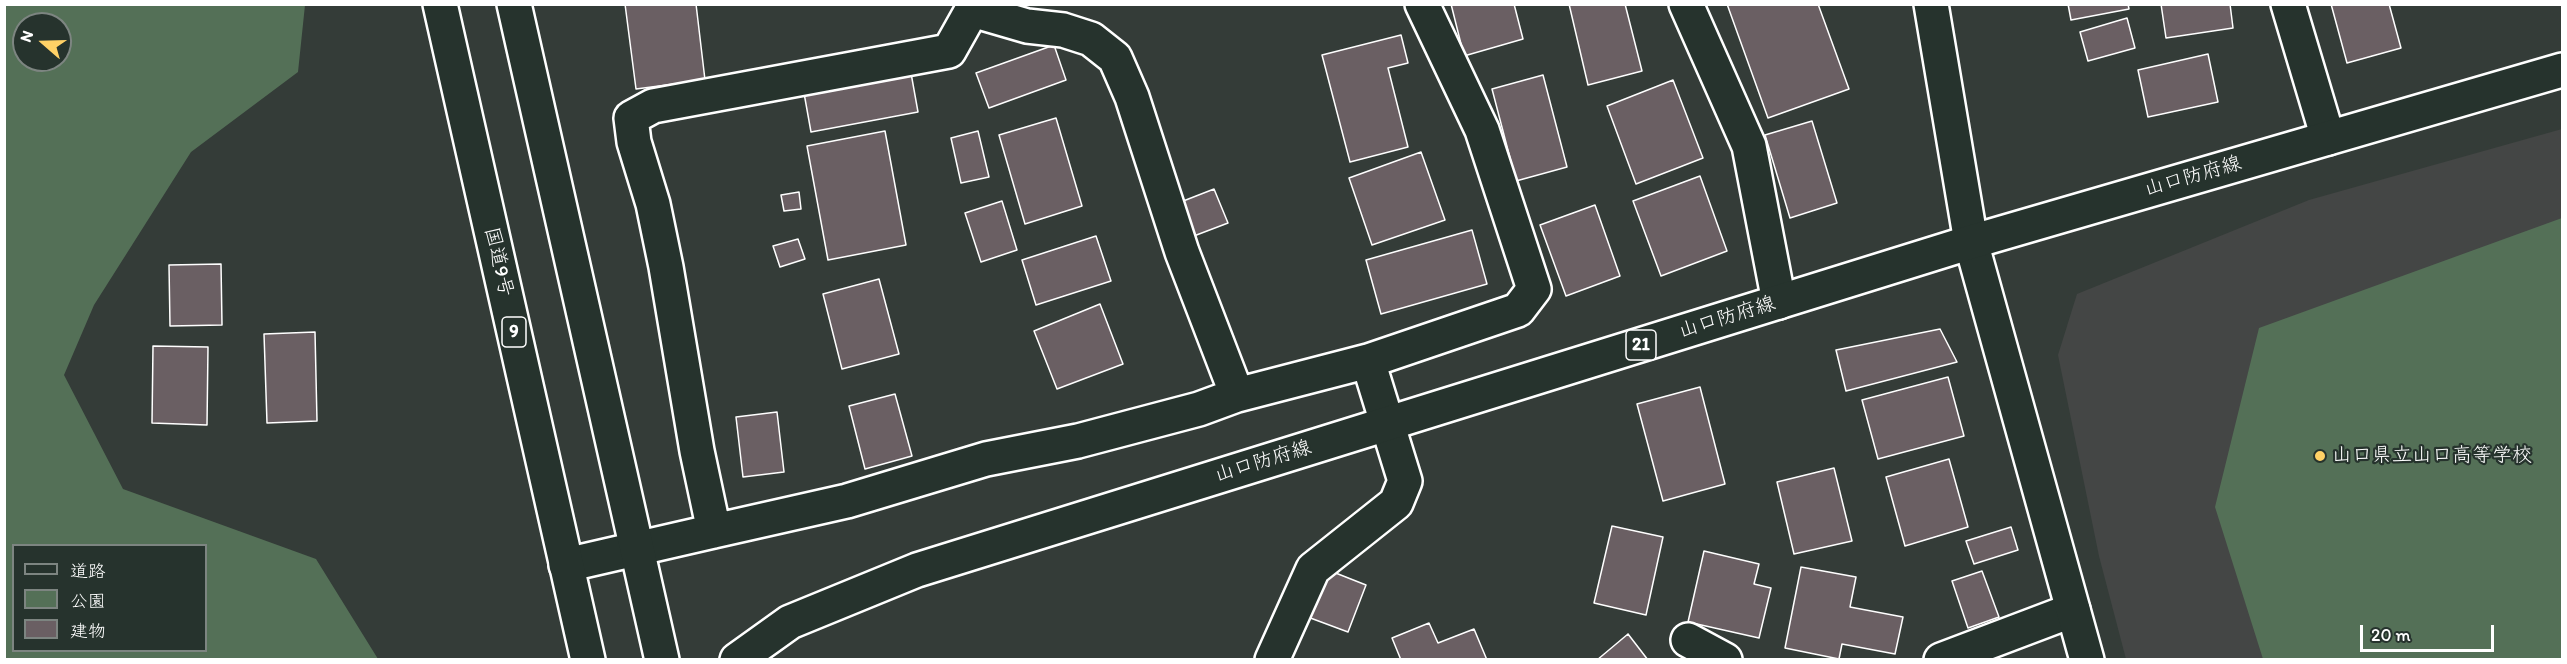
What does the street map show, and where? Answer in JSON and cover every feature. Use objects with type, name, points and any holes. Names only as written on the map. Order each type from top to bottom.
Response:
[{"type":"main road","name":"国道9号","points":[[440,4],[588,660]]},
{"type":"main road","points":[[514,4],[662,660]]},
{"type":"main road","points":[[566,565],[847,501],[986,459],[1078,441],[1199,409],[1237,395],[1368,362],[1518,310],[1534,289],[1482,130],[1422,4]]},
{"type":"main road","points":[[1686,4],[1749,146],[1779,302]]},
{"type":"main road","points":[[1931,4],[1971,242],[2087,660]]},
{"type":"main road","points":[[2288,4],[2328,138]]},
{"type":"main road","points":[[714,531],[697,451],[666,267],[653,204],[634,142],[631,118],[653,106],[949,51],[973,7],[1027,26],[1063,30],[1091,39],[1115,58],[1132,97],[1182,252],[1237,395]]},
{"type":"main road","name":"山口防府線","points":[[737,660],[790,622],[917,570],[1971,242],[2562,70]]},
{"type":"main road","points":[[1272,660],[1313,569],[1396,503],[1405,481],[1368,362]]},
{"type":"main road","points":[[1941,660],[1971,646],[2073,610]]},
{"type":"main road","points":[[1688,640],[1725,660]]},
{"type":"shaded area","name":"山口県立山口高等学校","points":[[2562,129],[2562,659],[2126,659],[2099,556],[2058,355],[2077,294],[2309,200]]},
{"type":"green space","points":[[4,5],[305,5],[298,72],[191,152],[94,305],[64,375],[123,489],[316,559],[378,659],[5,659]]},
{"type":"green space","points":[[2562,218],[2562,659],[2263,659],[2215,507],[2259,328]]},
{"type":"building","points":[[625,4],[696,4],[705,80],[636,89]]},
{"type":"building","points":[[1451,4],[1514,4],[1523,39],[1464,56]]},
{"type":"building","points":[[1569,4],[1625,4],[1642,71],[1588,85]]},
{"type":"building","points":[[1727,4],[1818,4],[1849,89],[1768,118]]},
{"type":"building","points":[[2068,4],[2128,4],[2129,9],[2071,20]]},
{"type":"building","points":[[2161,4],[2230,4],[2233,28],[2166,38]]},
{"type":"building","points":[[2331,4],[2389,4],[2401,48],[2347,63]]},
{"type":"building","points":[[2127,18],[2135,48],[2088,61],[2080,32]]},
{"type":"building","points":[[1401,35],[1408,63],[1388,68],[1408,147],[1350,162],[1322,55]]},
{"type":"building","points":[[1054,45],[1066,80],[989,108],[976,73]]},
{"type":"building","points":[[2208,54],[2218,102],[2148,117],[2138,70]]},
{"type":"building","points":[[911,73],[918,112],[811,132],[804,93]]},
{"type":"building","points":[[1543,75],[1567,167],[1516,181],[1492,89]]},
{"type":"building","points":[[1673,80],[1703,158],[1636,184],[1607,106]]},
{"type":"building","points":[[1056,118],[1082,206],[1025,224],[999,135]]},
{"type":"building","points":[[1812,121],[1837,203],[1790,218],[1765,135]]},
{"type":"building","points":[[885,131],[906,245],[828,260],[807,146]]},
{"type":"building","points":[[978,131],[989,177],[961,183],[951,138]]},
{"type":"building","points":[[1421,152],[1445,220],[1372,245],[1349,178]]},
{"type":"building","points":[[1700,176],[1727,251],[1661,276],[1633,201]]},
{"type":"building","points":[[1214,189],[1228,223],[1186,239],[1173,205]]},
{"type":"building","points":[[799,192],[801,209],[784,211],[781,195]]},
{"type":"building","points":[[1002,201],[1017,250],[981,262],[965,213]]},
{"type":"building","points":[[1595,205],[1620,276],[1566,296],[1540,225]]},
{"type":"building","points":[[1472,230],[1487,284],[1381,314],[1366,260]]},
{"type":"building","points":[[1096,236],[1111,281],[1036,305],[1022,260]]},
{"type":"building","points":[[798,239],[805,259],[780,267],[773,246]]},
{"type":"building","points":[[221,264],[222,325],[170,326],[169,265]]},
{"type":"building","points":[[879,279],[899,354],[842,369],[823,294]]},
{"type":"building","points":[[1100,304],[1123,364],[1057,389],[1034,331]]},
{"type":"building","points":[[1940,329],[1957,362],[1846,391],[1836,350]]},
{"type":"building","points":[[315,332],[317,421],[267,423],[264,334]]},
{"type":"building","points":[[153,346],[208,347],[207,425],[152,423]]},
{"type":"building","points":[[1948,377],[1964,436],[1878,459],[1862,400]]},
{"type":"building","points":[[1700,387],[1725,484],[1663,501],[1637,404]]},
{"type":"building","points":[[895,394],[912,456],[865,469],[849,406]]},
{"type":"building","points":[[777,412],[784,472],[743,477],[736,417]]},
{"type":"building","points":[[1949,459],[1968,527],[1905,546],[1886,477]]},
{"type":"building","points":[[1834,468],[1852,541],[1794,554],[1777,482]]},
{"type":"building","points":[[1612,526],[1663,537],[1646,615],[1594,603]]},
{"type":"building","points":[[2011,527],[2018,550],[1974,564],[1966,541]]},
{"type":"building","points":[[1704,551],[1759,564],[1754,584],[1771,588],[1759,638],[1688,622]]},
{"type":"building","points":[[1801,567],[1856,577],[1850,607],[1903,617],[1895,654],[1842,644],[1839,659],[1785,648]]},
{"type":"building","points":[[1323,568],[1366,585],[1348,632],[1305,616]]},
{"type":"building","points":[[1982,571],[1999,617],[1968,628],[1952,581]]},
{"type":"building","points":[[1429,623],[1438,643],[1474,629],[1487,660],[1401,660],[1392,638]]},
{"type":"building","points":[[1628,634],[1648,660],[1597,660]]},
{"type":"place","name":"山口県立山口高等学校","points":[[2320,456]]}]
